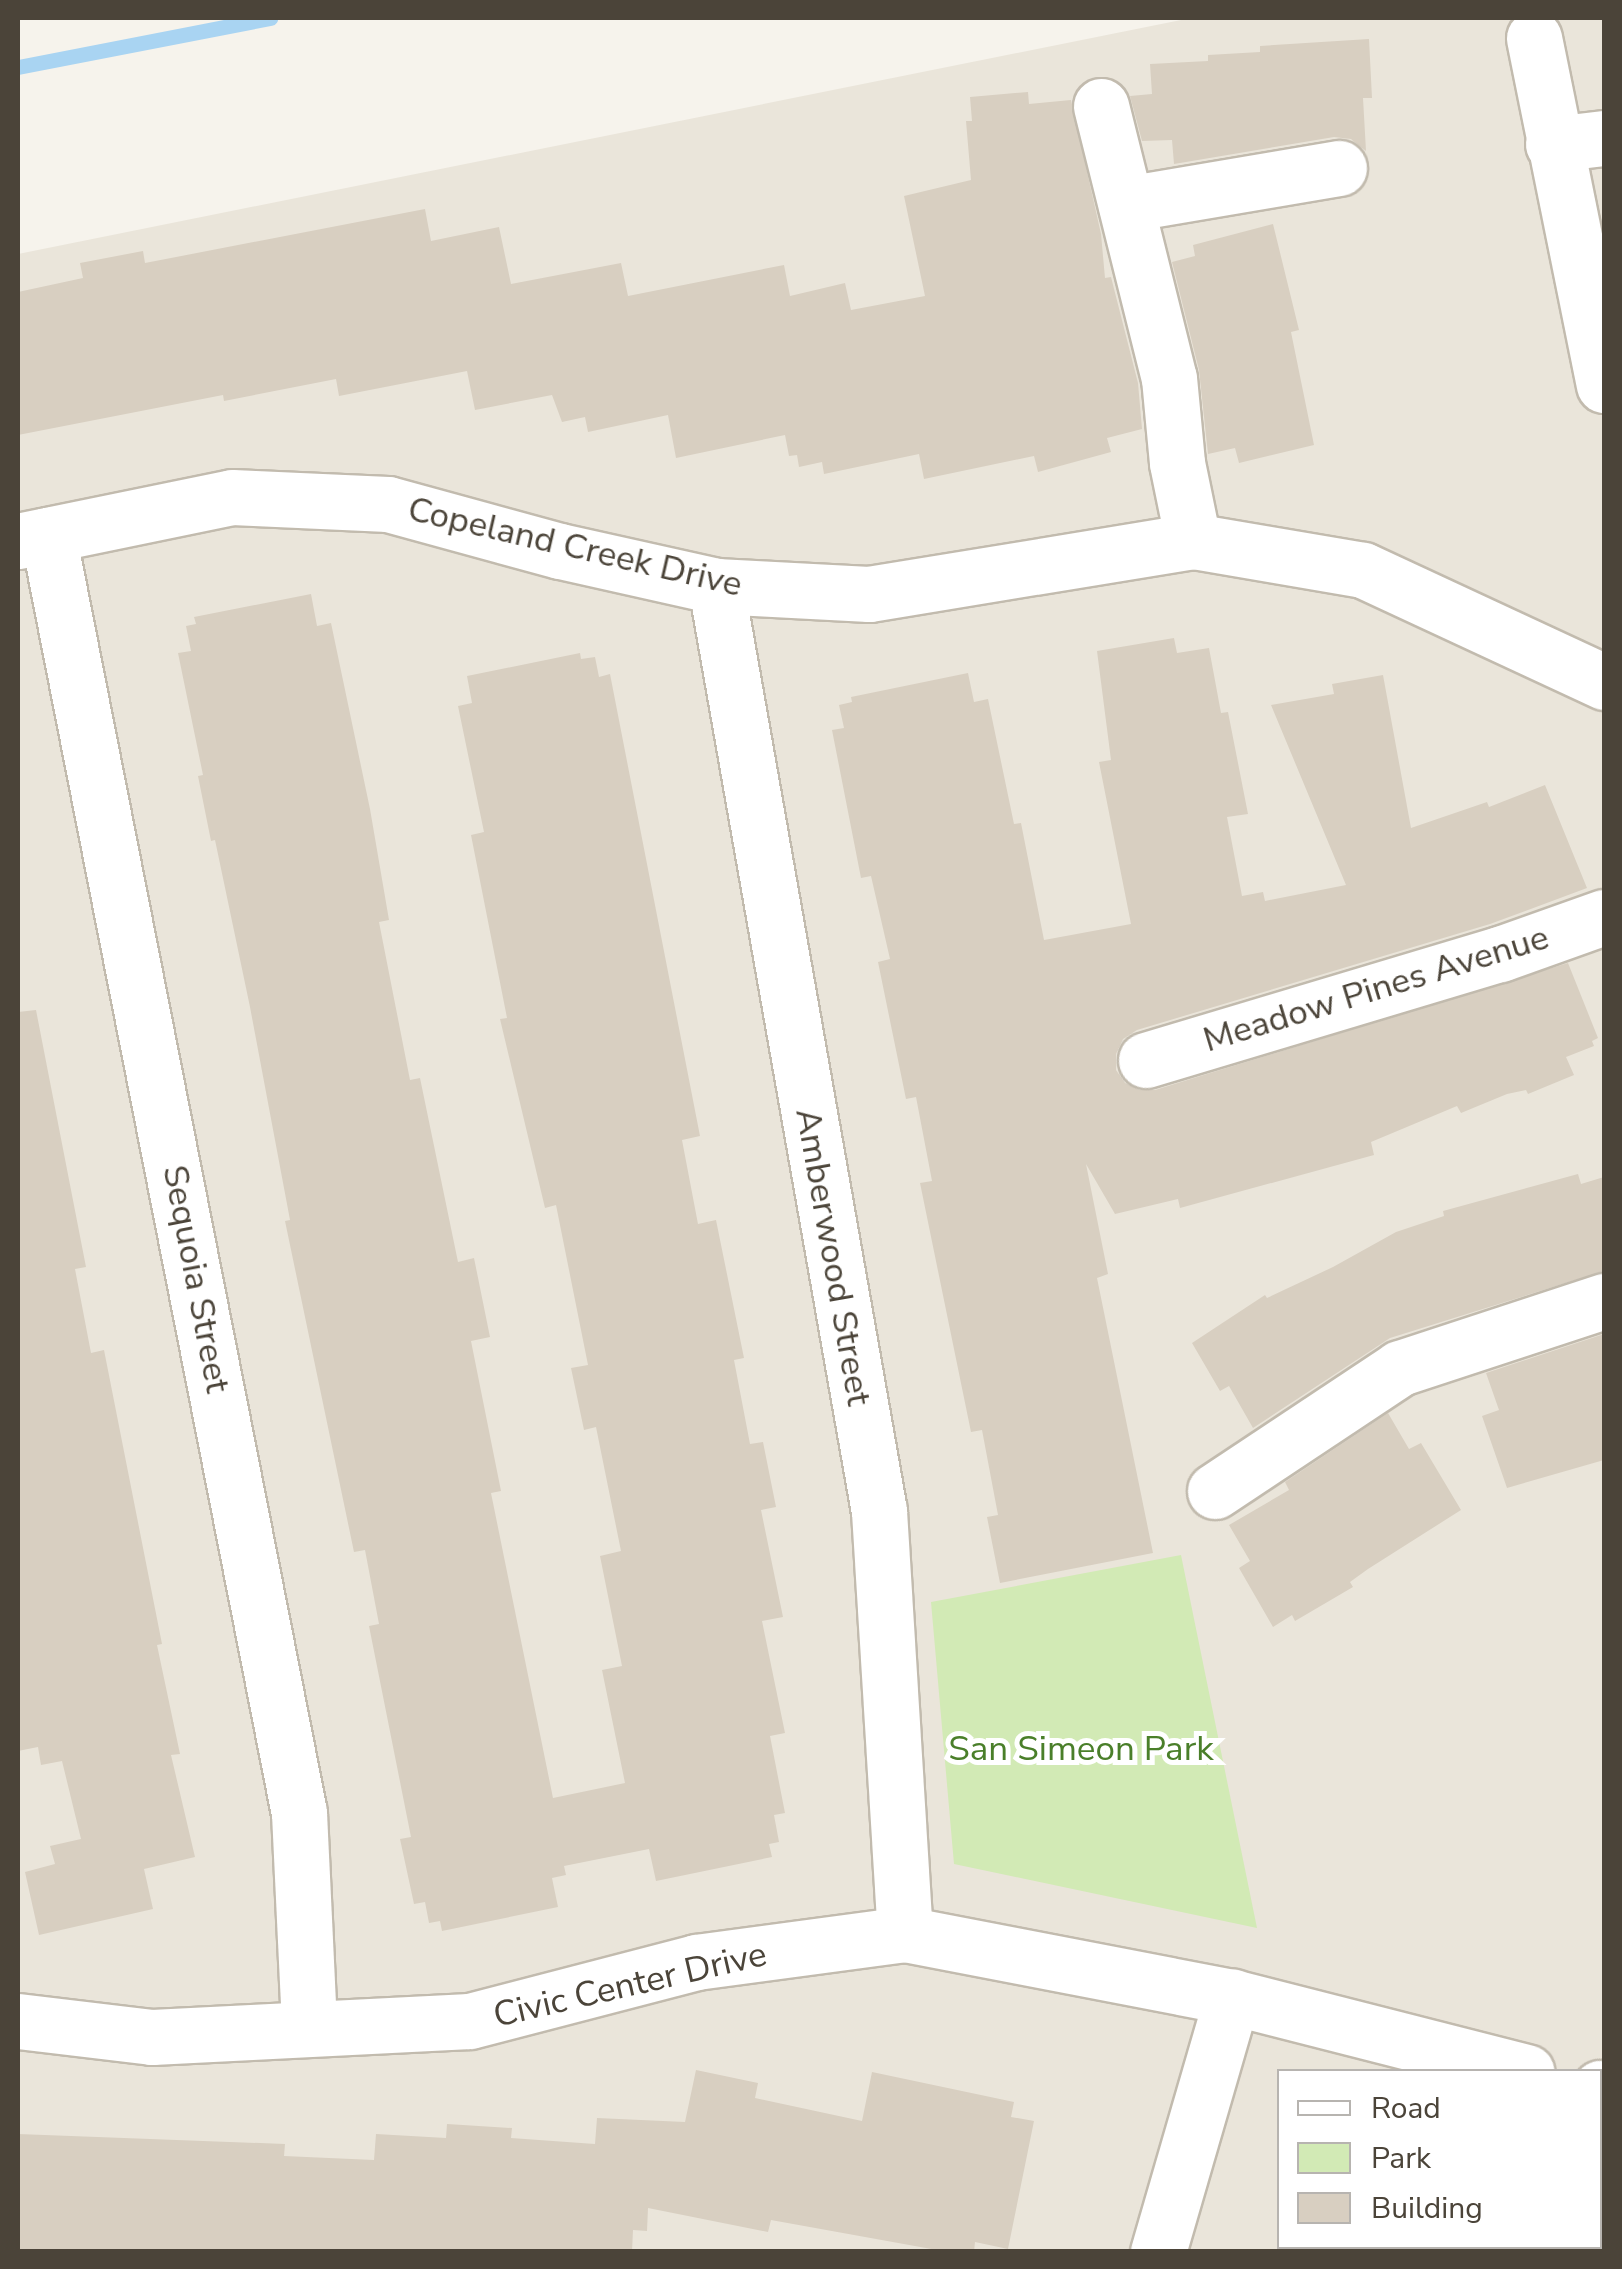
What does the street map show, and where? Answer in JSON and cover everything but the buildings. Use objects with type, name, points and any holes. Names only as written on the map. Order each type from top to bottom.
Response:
[{"type":"street","points":[[1534,38],[1579,142],[1604,385]]},
{"type":"street","points":[[1100,106],[1169,378],[1176,463],[1193,541]]},
{"type":"street","points":[[1126,204],[1339,168]]},
{"type":"street","name":"Copeland Creek Drive","points":[[33,538],[232,497],[388,504],[560,551],[716,586],[870,594],[1193,541],[1363,570],[1604,682]]},
{"type":"street","name":"Sequoia Street","points":[[33,538],[300,1813],[309,2027]]},
{"type":"street","name":"Amberwood Street","points":[[716,586],[879,1510],[905,1934]]},
{"type":"street","name":"Meadow Pines Avenue","points":[[1146,1060],[1500,954],[1604,917]]},
{"type":"street","points":[[1215,1490],[1400,1368],[1604,1301]]},
{"type":"street","name":"Civic Center Drive","points":[[18,2021],[152,2037],[470,2020],[696,1962],[905,1934],[1232,1998],[1515,2069]]},
{"type":"street","points":[[1158,2252],[1232,1998]]},
{"type":"shaded area","points":[[1191,18],[1604,18],[1604,2251],[18,2252],[18,254]]},
{"type":"green space","name":"San Simeon Park","points":[[1181,1555],[1257,1928],[954,1864],[931,1602]]},
{"type":"waterway","points":[[18,67],[270,18]]}]
